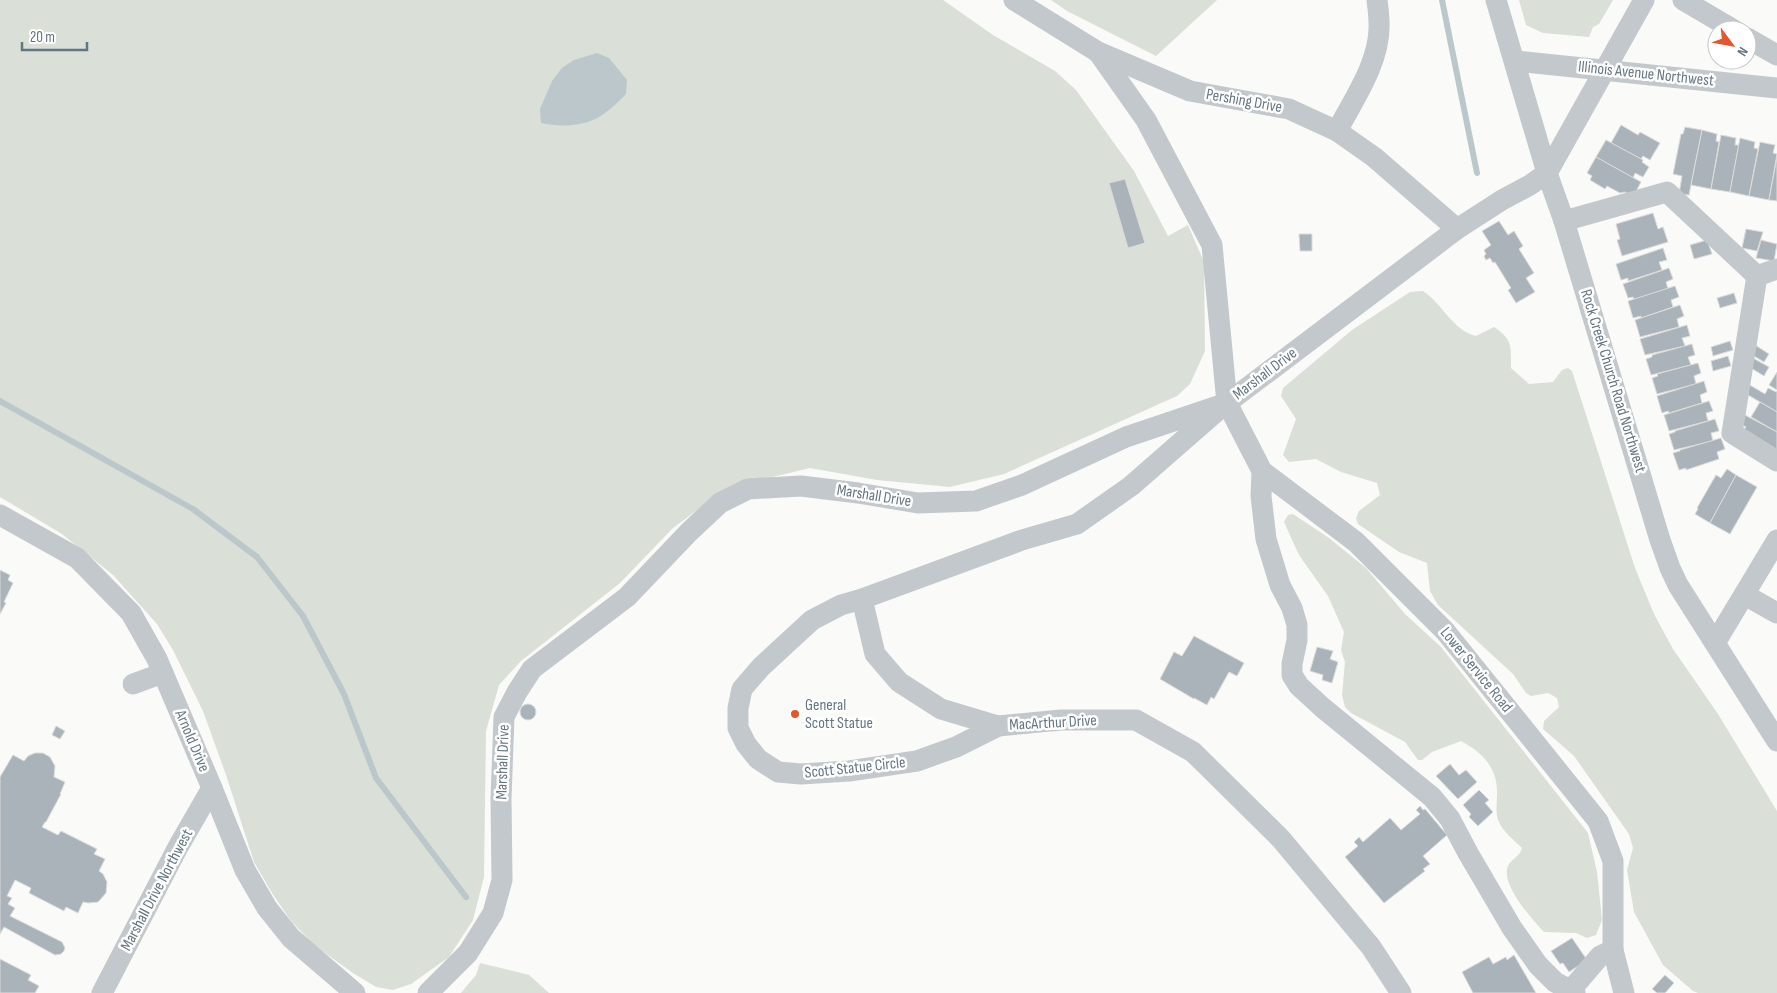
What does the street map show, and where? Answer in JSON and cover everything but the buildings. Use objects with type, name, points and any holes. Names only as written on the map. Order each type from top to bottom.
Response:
[{"type":"street","name":"Pershing Drive","points":[[1014,0],[1098,52],[1190,91],[1289,109],[1337,131],[1374,157],[1457,229]]},
{"type":"street","points":[[1337,131],[1365,80],[1375,54],[1380,25],[1376,0]]},
{"type":"street","name":"Rock Creek Church Road Northwest","points":[[1496,0],[1547,173],[1564,221],[1663,549],[1678,584],[1777,741]]},
{"type":"street","points":[[1547,173],[1644,0]]},
{"type":"street","points":[[1683,0],[1717,20]]},
{"type":"street","points":[[1757,44],[1777,56]]},
{"type":"street","points":[[862,600],[1022,540],[1076,524],[1131,486],[1226,403],[1212,245],[1146,120],[1098,52]]},
{"type":"street","name":"Illinois Avenue Northwest","points":[[1515,61],[1777,88]]},
{"type":"street","name":"Marshall Drive","points":[[428,993],[468,953],[493,913],[502,880],[504,717],[517,692],[532,669],[626,597],[720,503],[748,490],[801,486],[918,503],[976,500],[1022,485],[1126,437],[1226,403],[1457,229],[1547,173]]},
{"type":"street","points":[[1564,221],[1667,192],[1767,272],[1732,433],[1777,461]]},
{"type":"street","name":"Lower Service Road","points":[[1226,403],[1262,471],[1356,542],[1445,631],[1598,821],[1613,861],[1613,950],[1624,993]]},
{"type":"street","points":[[1262,471],[1261,496],[1266,539],[1280,584],[1292,608],[1297,625],[1292,675],[1300,686],[1323,708],[1432,797],[1450,819],[1517,935],[1538,965],[1554,982],[1573,992],[1600,956],[1613,950]]},
{"type":"street","name":"Arnold Drive","points":[[0,515],[77,558],[131,613],[163,673],[245,870],[266,908],[291,938],[355,993]]},
{"type":"street","points":[[1715,643],[1777,540]]},
{"type":"street","points":[[1745,595],[1777,613]]},
{"type":"street","name":"MacArthur Drive","points":[[862,600],[875,654],[899,682],[941,709],[998,726],[1061,720],[1136,720],[1193,752],[1281,839],[1371,947],[1402,993]]},
{"type":"street","name":"Scott Statue Circle","points":[[862,600],[841,606],[812,620],[761,667],[742,688],[738,708],[738,728],[746,744],[758,759],[778,772],[801,774],[849,772],[917,761],[956,747],[998,726]]},
{"type":"street","points":[[133,684],[163,673]]},
{"type":"street","name":"Marshall Drive Northwest","points":[[102,993],[178,847],[212,788]]},
{"type":"shaded area","points":[[0,0],[943,0],[993,35],[1055,71],[1076,90],[1134,171],[1168,236],[1188,225],[1204,262],[1205,351],[1190,384],[1177,396],[1004,474],[950,487],[877,480],[810,468],[727,488],[673,528],[620,583],[521,661],[499,685],[486,731],[484,877],[473,920],[449,957],[411,984],[393,990],[376,987],[314,945],[291,921],[272,893],[254,862],[203,711],[173,650],[157,624],[113,575],[62,534],[0,497]]},
{"type":"shaded area","points":[[1051,0],[1217,0],[1156,56],[1067,11]]},
{"type":"shaded area","points":[[1519,0],[1613,0],[1599,24],[1593,27],[1589,37],[1543,33],[1526,25]]},
{"type":"shaded area","points":[[597,53],[609,58],[627,80],[626,94],[605,113],[588,122],[573,125],[541,123],[540,109],[552,81],[562,68],[574,60]]},
{"type":"shaded area","points":[[1423,291],[1436,302],[1454,323],[1468,333],[1476,336],[1494,327],[1500,331],[1510,344],[1511,368],[1529,384],[1553,382],[1562,370],[1568,368],[1572,371],[1635,568],[1654,614],[1673,649],[1718,714],[1777,811],[1777,993],[1698,993],[1693,991],[1663,965],[1634,912],[1627,870],[1633,848],[1629,834],[1574,756],[1543,729],[1544,721],[1559,707],[1557,698],[1548,693],[1531,696],[1526,693],[1513,674],[1438,605],[1430,591],[1427,563],[1399,552],[1358,524],[1356,518],[1359,511],[1380,495],[1377,483],[1341,472],[1316,459],[1289,462],[1283,455],[1296,419],[1281,396],[1283,388],[1352,330],[1410,292]]},
{"type":"shaded area","points":[[1293,514],[1329,538],[1366,568],[1405,614],[1441,647],[1588,833],[1597,872],[1602,920],[1596,935],[1587,938],[1576,933],[1544,932],[1518,901],[1507,873],[1508,866],[1522,848],[1506,833],[1499,822],[1495,777],[1488,762],[1482,756],[1461,741],[1432,752],[1422,760],[1418,760],[1405,742],[1351,713],[1345,707],[1342,695],[1345,662],[1341,650],[1344,632],[1328,596],[1299,555],[1284,522],[1288,515]]},
{"type":"shaded area","points":[[480,963],[529,975],[549,993],[461,993],[476,975]]},
{"type":"waterway","points":[[1442,0],[1477,173]]},
{"type":"waterway","points":[[0,401],[193,509],[257,557],[303,616],[344,694],[376,778],[466,897]]},
{"type":"place","name":"General Scott Statue","points":[[795,714]]}]
